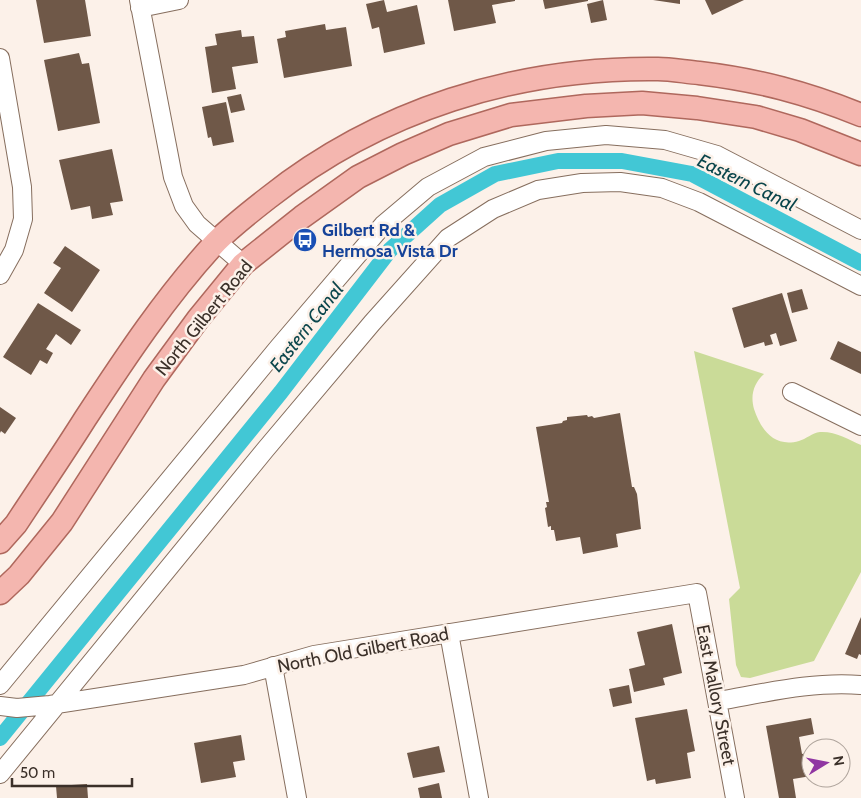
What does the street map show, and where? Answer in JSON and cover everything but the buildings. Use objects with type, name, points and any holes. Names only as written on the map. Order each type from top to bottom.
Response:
[{"type":"main road","name":"North Gilbert Road","points":[[0,542],[21,516],[125,358],[172,294],[217,241],[244,216],[295,176],[358,138],[418,110],[481,90],[545,76],[602,70],[660,68],[724,76],[773,85],[821,99],[861,115]]},
{"type":"main road","name":"North Gilbert Road","points":[[0,593],[19,575],[62,522],[154,380],[198,319],[243,264],[302,217],[358,177],[403,154],[449,134],[511,115],[595,105],[642,104],[697,108],[756,116],[809,133],[861,154]]},
{"type":"street","points":[[179,0],[140,4],[173,177],[184,206],[197,224],[243,264]]},
{"type":"street","points":[[0,58],[22,187],[23,219],[14,250],[0,275]]},
{"type":"street","points":[[0,685],[278,348],[383,225],[428,188],[484,157],[546,141],[606,135],[665,140],[717,154],[861,230]]},
{"type":"street","points":[[0,774],[54,704],[372,323],[448,238],[494,209],[538,190],[582,183],[620,182],[662,188],[699,202],[861,286]]},
{"type":"street","points":[[792,392],[861,426]]},
{"type":"street","name":"North Old Gilbert Road","points":[[0,706],[17,708],[54,704],[244,675],[314,655],[697,593]]},
{"type":"street","name":"East Mallory Street","points":[[697,593],[735,798]]},
{"type":"street","points":[[449,633],[479,798]]},
{"type":"street","points":[[273,666],[297,798]]},
{"type":"street","points":[[718,701],[789,689],[839,684],[861,685]]},
{"type":"green space","points":[[694,351],[764,374],[758,381],[752,399],[760,424],[770,436],[782,442],[790,442],[802,440],[820,432],[826,432],[861,445],[861,572],[814,661],[750,678],[741,677],[736,665],[729,599],[740,588]]},
{"type":"waterway","name":"Eastern Canal","points":[[0,738],[281,392],[390,250],[440,205],[495,174],[558,161],[622,161],[692,174],[861,263]]},
{"type":"place","name":"Gilbert Rd & Hermosa Vista Dr","points":[[305,240]]}]
